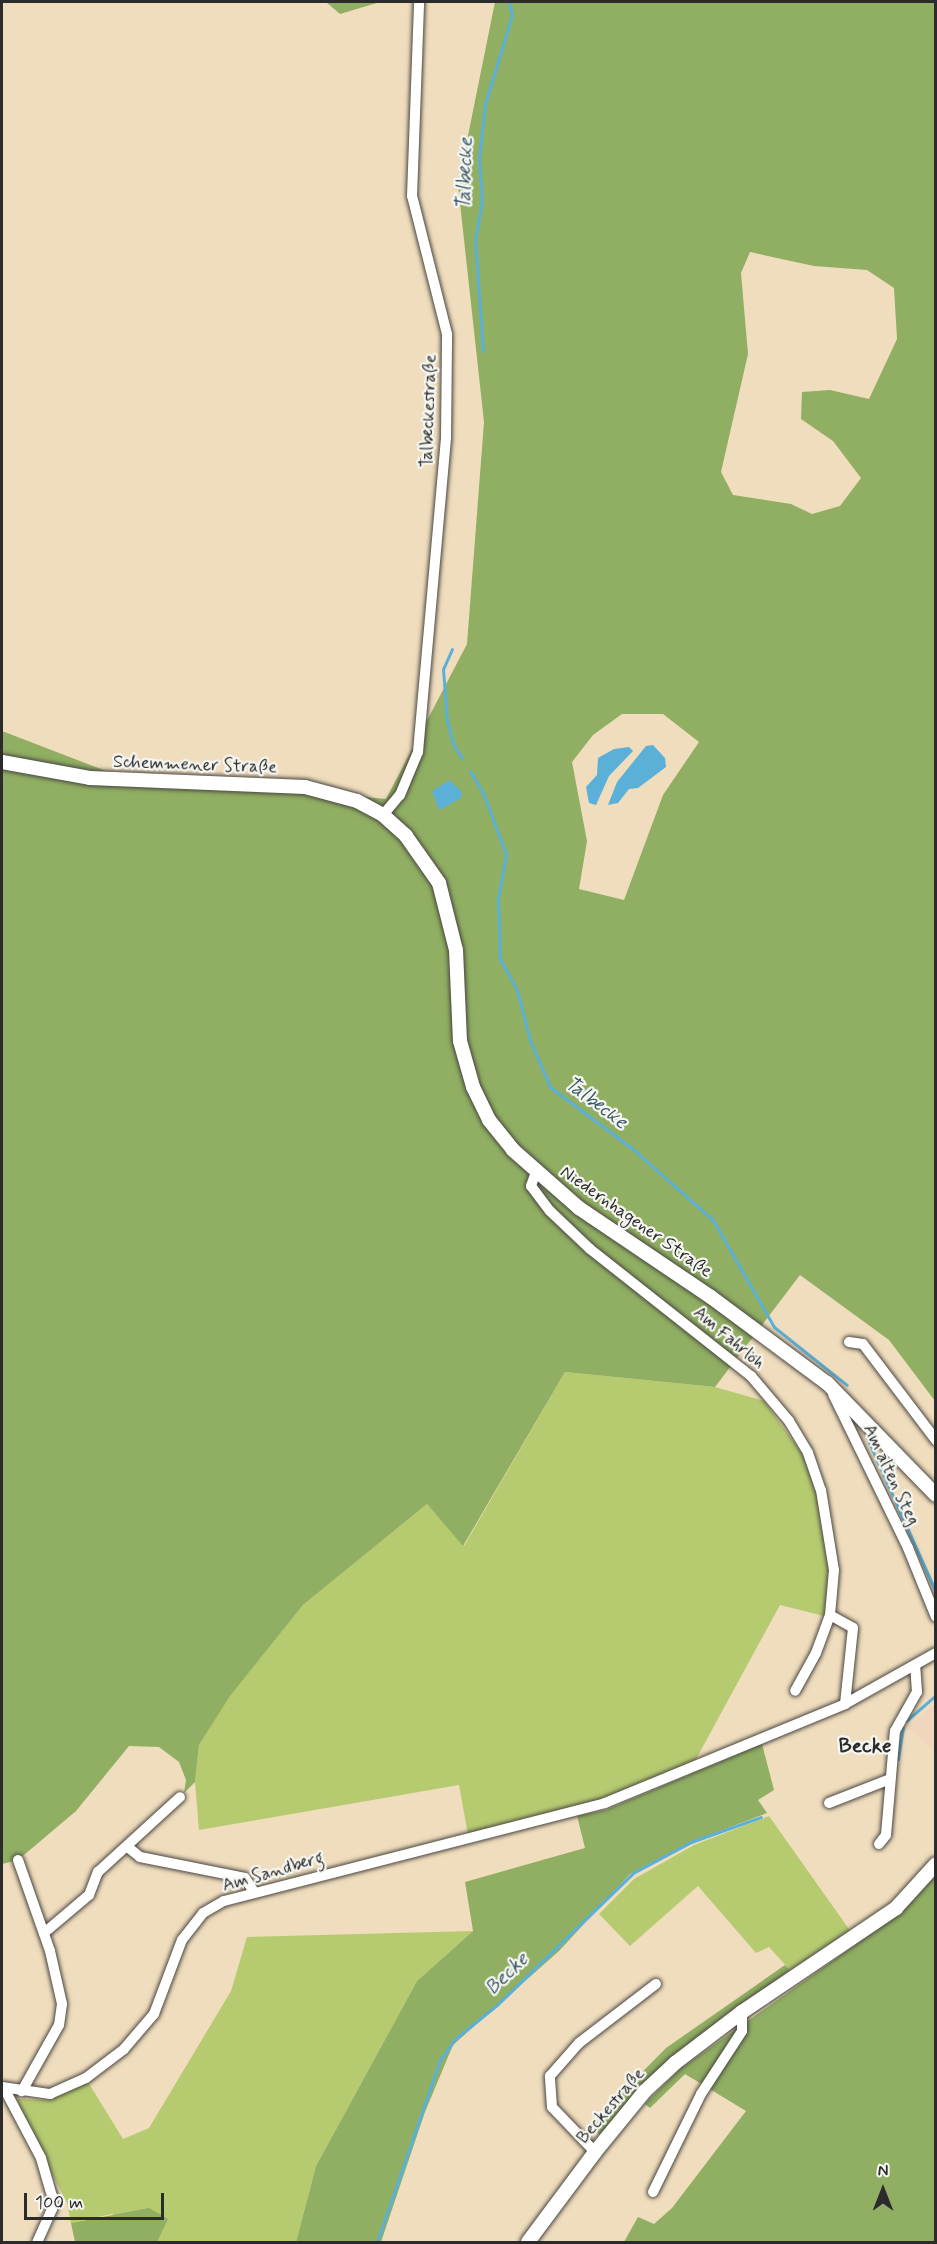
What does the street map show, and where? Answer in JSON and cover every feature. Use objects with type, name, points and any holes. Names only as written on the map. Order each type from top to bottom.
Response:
[{"type":"main road","name":"Schemmener Straße","points":[[2,762],[90,778],[305,787],[357,801],[383,816]]},
{"type":"main road","name":"Niedernhagener Straße","points":[[383,816],[422,855],[439,883],[453,924],[460,1041],[473,1087],[489,1120],[536,1172],[579,1208],[711,1297],[827,1383],[936,1495]]},
{"type":"main road","name":"Beckestraße","points":[[528,2242],[595,2152],[645,2091],[742,2012],[896,1908],[936,1864]]},
{"type":"street","name":"Talbeckestraße","points":[[383,816],[400,795],[417,752],[446,438],[447,334],[412,196],[419,2]]},
{"type":"street","name":"Am Fahrlöh","points":[[536,1172],[531,1186],[550,1211],[591,1249],[751,1376],[789,1421],[808,1453],[821,1490],[834,1570],[830,1615],[816,1653],[795,1691]]},
{"type":"street","points":[[849,1342],[863,1344],[936,1440]]},
{"type":"street","name":"Am alten Steg","points":[[827,1383],[908,1548],[936,1617]]},
{"type":"street","points":[[830,1615],[853,1628],[845,1704]]},
{"type":"street","points":[[845,1704],[936,1653]]},
{"type":"street","points":[[879,1844],[886,1835],[895,1731],[917,1692],[915,1665]]},
{"type":"street","name":"Am Sandberg","points":[[3,2087],[50,2094],[86,2078],[124,2049],[154,2014],[182,1940],[203,1913],[224,1901],[605,1803],[741,1750],[845,1704]]},
{"type":"street","points":[[829,1803],[890,1779]]},
{"type":"street","points":[[44,1933],[89,1895],[98,1872],[129,1848],[180,1797]]},
{"type":"street","points":[[129,1848],[140,1857],[245,1878],[254,1892]]},
{"type":"street","points":[[18,1860],[44,1933],[62,2004],[59,2025],[22,2091]]},
{"type":"street","points":[[595,2152],[552,2107],[550,2076],[579,2043],[656,1984]]},
{"type":"street","points":[[652,2193],[701,2094],[742,2031],[742,2012]]},
{"type":"street","points":[[3,2087],[41,2158],[52,2196],[52,2209],[37,2242]]},
{"type":"shaded area","points":[[935,1704],[935,1752],[908,1727]]},
{"type":"green space","points":[[326,2],[380,2],[340,14]]},
{"type":"green space","points":[[495,2],[935,2],[935,1401],[889,1340],[800,1275],[715,1387],[565,1372],[463,1546],[427,1504],[303,1605],[230,1696],[199,1745],[195,1782],[184,1793],[186,1780],[179,1762],[159,1747],[129,1746],[76,1811],[18,1860],[2,1864],[2,731],[106,771],[386,799],[467,644],[484,422],[458,185]],"holes":[[[750,252],[814,266],[867,270],[894,288],[897,339],[869,399],[830,390],[802,392],[801,419],[833,441],[861,478],[840,506],[812,514],[791,504],[733,495],[721,472],[748,354],[741,273]],[[622,714],[663,714],[699,742],[663,795],[624,900],[579,889],[587,841],[572,762],[593,735]]]},
{"type":"green space","points":[[565,1372],[715,1387],[764,1401],[814,1470],[830,1540],[828,1617],[780,1605],[695,1761],[602,1799],[468,1835],[459,1785],[199,1830],[195,1782],[199,1745],[230,1695],[303,1605],[427,1504],[464,1546]]},
{"type":"green space","points":[[762,1744],[774,1790],[758,1800],[767,1813],[691,1842],[630,1874],[559,1951],[453,2045],[425,2112],[381,2242],[296,2242],[316,2166],[417,1981],[473,1931],[465,1882],[585,1848],[577,1816],[606,1810]]},
{"type":"green space","points":[[769,1816],[851,1932],[790,1970],[769,1947],[756,1953],[698,1886],[630,1946],[599,1914],[634,1879],[694,1845]]},
{"type":"green space","points":[[935,1875],[935,2242],[624,2242],[638,2217],[654,2224],[672,2208],[746,2111],[685,2074],[650,2108],[645,2104],[680,2069],[899,1914]]},
{"type":"green space","points":[[473,1931],[417,1981],[316,2166],[296,2242],[157,2242],[112,2214],[71,2223],[67,2203],[25,2122],[17,2099],[47,2100],[88,2082],[123,2139],[149,2128],[231,1991],[247,1937]]},
{"type":"green space","points":[[785,1965],[790,1970],[670,2060],[600,2135],[589,2126],[666,2048]]},
{"type":"green space","points":[[149,2208],[168,2219],[157,2242],[75,2242],[71,2223]]},
{"type":"water","points":[[653,745],[665,758],[666,767],[638,788],[629,789],[618,803],[608,805],[617,782],[646,746]]},
{"type":"water","points":[[629,747],[633,751],[609,776],[596,805],[589,803],[586,787],[597,775],[598,758],[614,749]]},
{"type":"water","points":[[449,780],[462,792],[461,798],[439,810],[432,791]]},
{"type":"waterway","name":"Talbecke","points":[[483,351],[475,240],[482,201],[479,159],[485,104],[512,15],[509,2]]},
{"type":"waterway","name":"Talbecke","points":[[452,649],[443,669],[447,721],[453,744],[462,758]]},
{"type":"waterway","name":"Talbecke","points":[[470,771],[483,793],[506,854],[498,899],[500,959],[517,990],[530,1040],[550,1087],[633,1149],[713,1220],[774,1327],[847,1385]]},
{"type":"waterway","name":"Talbecke","points":[[867,1438],[936,1592]]},
{"type":"waterway","name":"Becke","points":[[906,1721],[936,1695]]},
{"type":"waterway","name":"Becke","points":[[898,1759],[903,1727]]},
{"type":"waterway","name":"Becke","points":[[377,2242],[440,2060],[455,2039],[498,2004],[633,1873],[691,1842],[761,1817]]},
{"type":"district","name":"Becke","points":[[865,1746]]}]
